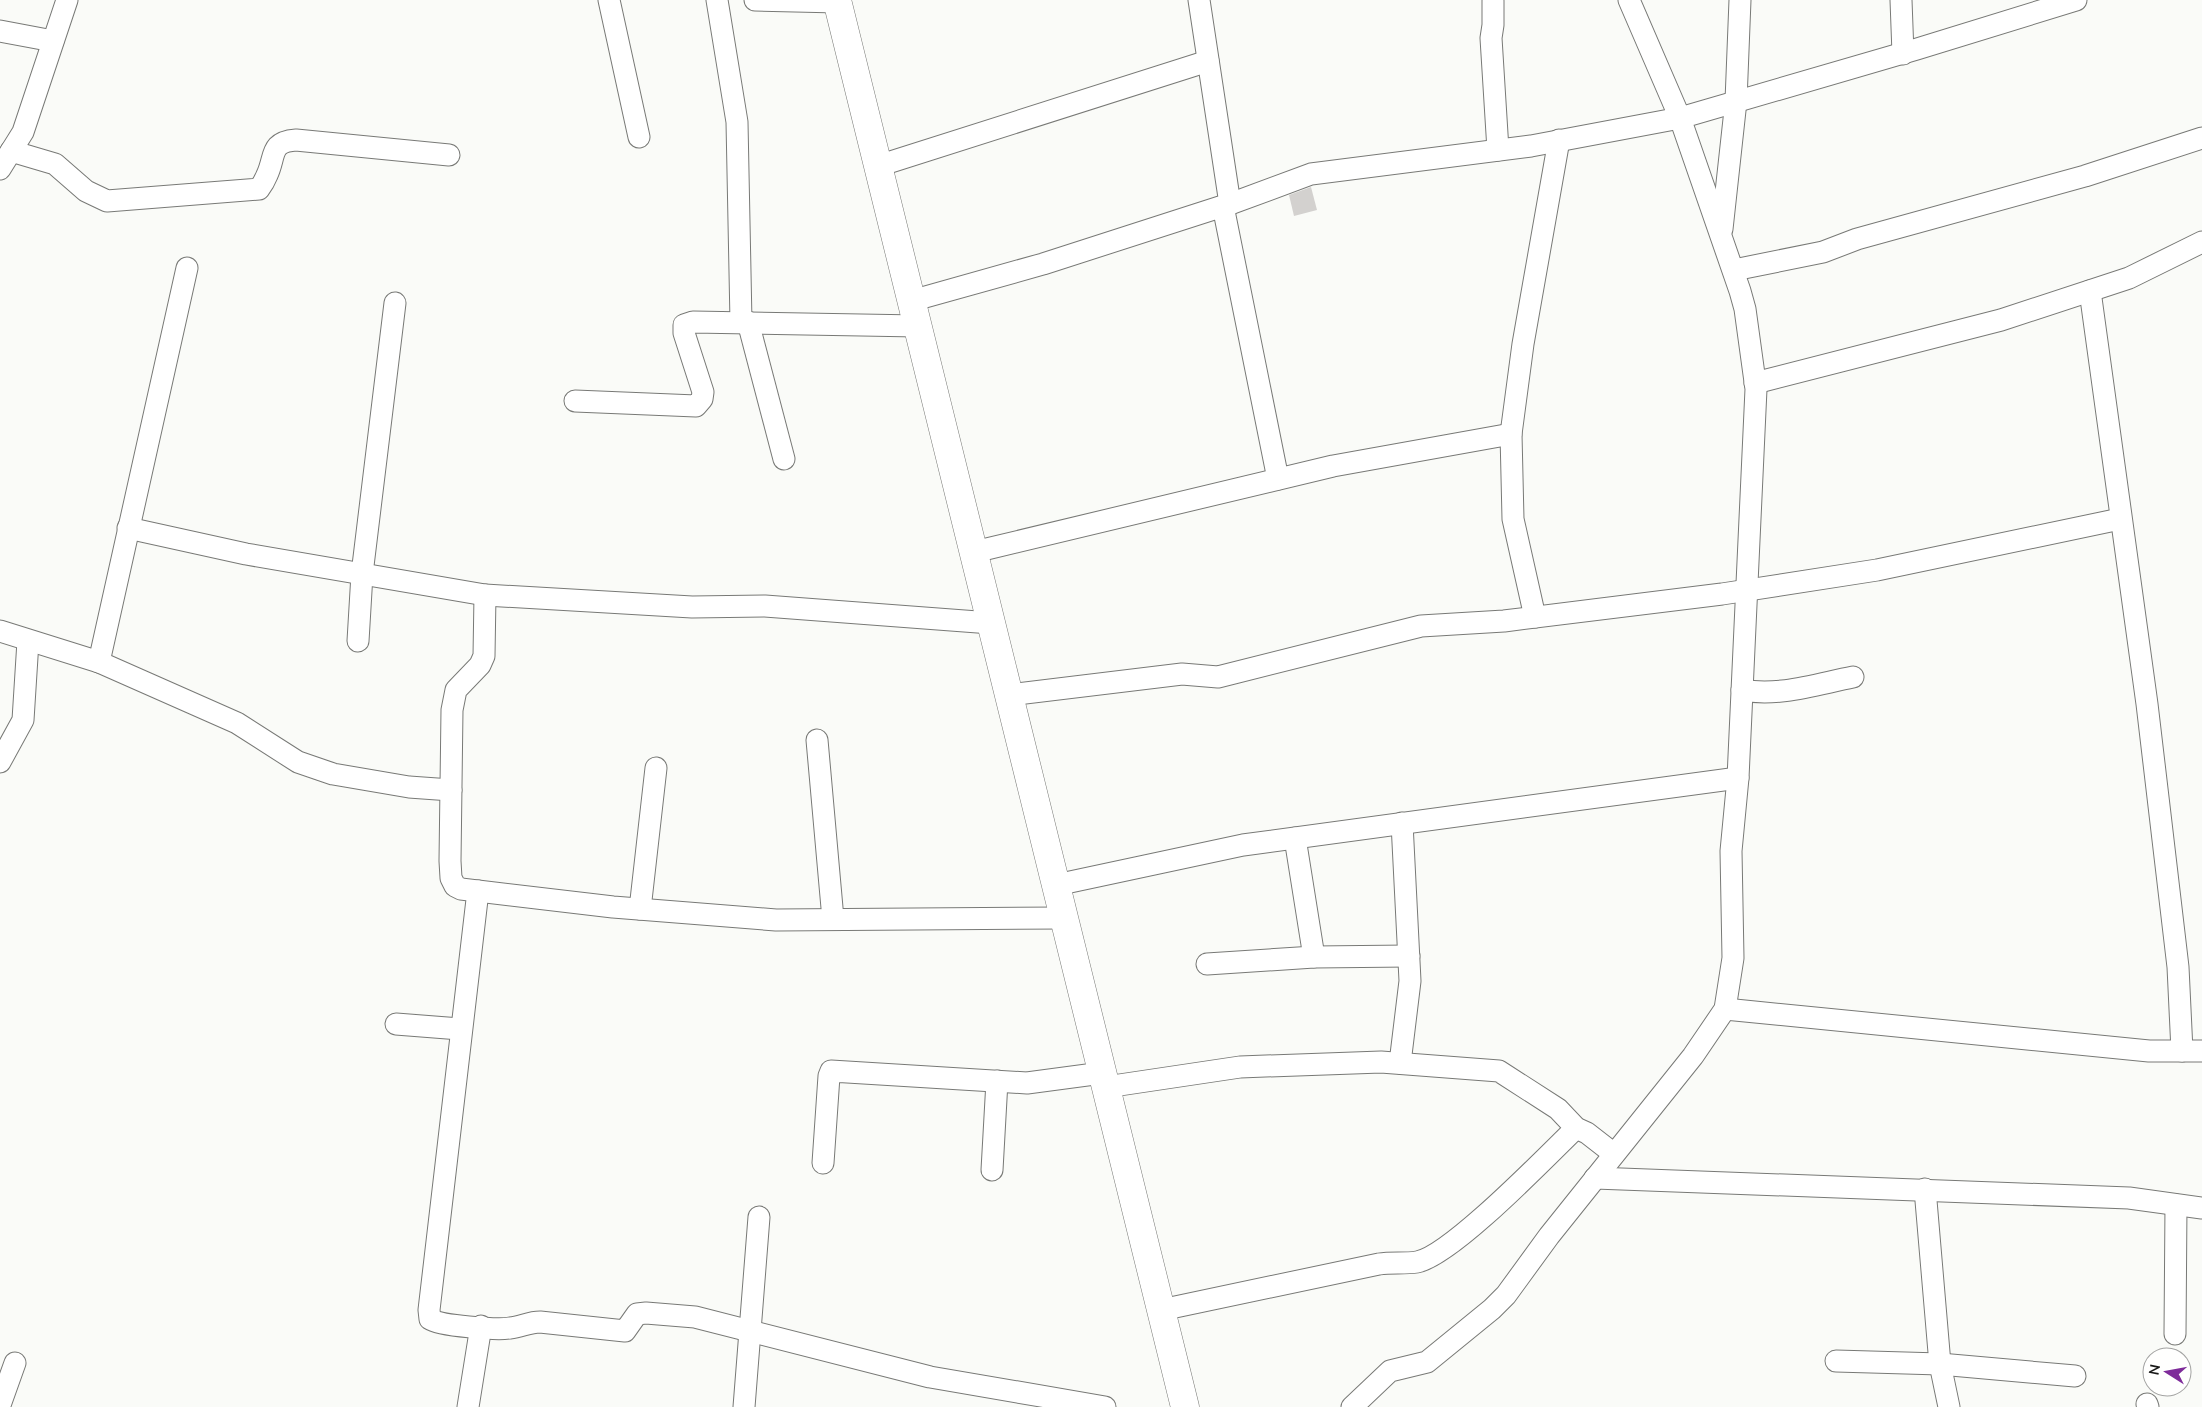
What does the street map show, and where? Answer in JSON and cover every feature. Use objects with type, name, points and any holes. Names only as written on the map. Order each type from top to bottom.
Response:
[{"type":"main road","points":[[837,1],[1185,1407]]},
{"type":"street","points":[[67,0],[23,132],[6,160],[55,164],[86,191],[106,201],[259,190],[268,173],[275,148],[284,141],[296,140],[449,154]]},
{"type":"street","points":[[609,0],[639,137]]},
{"type":"street","points":[[717,0],[738,122],[744,322],[784,459]]},
{"type":"street","points":[[754,0],[837,1]]},
{"type":"street","points":[[1199,0],[1227,205],[1278,479]]},
{"type":"street","points":[[1352,1407],[1390,1371],[1428,1362],[1506,1295],[1526,1265],[1595,1178],[1612,1152],[1693,1056],[1726,1009],[1733,958],[1731,851],[1738,778],[1755,383],[1745,309],[1734,270],[1680,118],[1630,0]]},
{"type":"street","points":[[1722,234],[1736,101],[1740,0]]},
{"type":"street","points":[[1901,0],[1903,54]]},
{"type":"street","points":[[1493,1],[1493,25],[1490,38],[1498,150]]},
{"type":"street","points":[[576,400],[696,406],[702,399],[703,392],[684,333],[684,325],[692,322],[744,322],[915,314],[1043,264],[1227,205],[1311,174],[1498,150],[1680,118],[1903,54],[2070,1]]},
{"type":"street","points":[[0,31],[54,41]]},
{"type":"street","points":[[878,166],[1208,61]]},
{"type":"street","points":[[1734,270],[1823,252],[1857,240],[2085,176],[2202,138]]},
{"type":"street","points":[[1535,617],[1513,519],[1511,434],[1524,344],[1559,140]]},
{"type":"street","points":[[1755,383],[2001,320],[2129,278],[2202,242]]},
{"type":"street","points":[[98,662],[187,268]]},
{"type":"street","points":[[1726,1009],[2149,1051],[2192,1051],[2178,967],[2147,704],[2120,519],[2090,290]]},
{"type":"street","points":[[358,641],[362,574],[395,304]]},
{"type":"street","points":[[974,552],[1333,466],[1511,434]]},
{"type":"street","points":[[1009,695],[1182,674],[1218,677],[1421,626],[1535,617],[1877,570],[2120,519]]},
{"type":"street","points":[[128,528],[246,554],[485,595],[692,607],[766,606],[991,623]]},
{"type":"street","points":[[485,595],[484,656],[480,665],[456,690],[452,710],[451,878],[455,886],[478,891],[640,909],[776,920],[1064,918]]},
{"type":"street","points":[[0,631],[98,662],[237,724],[298,762],[333,774],[409,787],[451,790]]},
{"type":"street","points":[[0,762],[23,720],[28,641]]},
{"type":"street","points":[[1742,690],[1758,693],[1788,691],[1853,677]]},
{"type":"street","points":[[817,740],[833,919]]},
{"type":"street","points":[[640,909],[656,768]]},
{"type":"street","points":[[1056,885],[1243,845],[1738,778]]},
{"type":"street","points":[[1400,1063],[1410,981],[1404,897],[1402,823]]},
{"type":"street","points":[[1295,838],[1314,957]]},
{"type":"street","points":[[478,891],[460,1029],[429,1310],[430,1319],[435,1322],[508,1328],[530,1322],[540,1322],[625,1331],[637,1314],[695,1317],[930,1377],[1105,1407]]},
{"type":"street","points":[[1208,964],[1314,957],[1409,956]]},
{"type":"street","points":[[396,1024],[460,1029]]},
{"type":"street","points":[[823,1163],[828,1076],[832,1071],[1027,1083],[1104,1080],[1240,1067],[1381,1062],[1499,1071],[1558,1108],[1582,1130],[1612,1152]]},
{"type":"street","points":[[992,1170],[997,1082]]},
{"type":"street","points":[[1161,1310],[1394,1261],[1417,1262],[1439,1253],[1582,1130]]},
{"type":"street","points":[[1595,1178],[2129,1198],[2202,1208]]},
{"type":"street","points":[[1925,1189],[1940,1364],[1949,1407]]},
{"type":"street","points":[[2175,1334],[2176,1205]]},
{"type":"street","points":[[744,1407],[759,1217]]},
{"type":"street","points":[[468,1407],[481,1326]]},
{"type":"street","points":[[1836,1362],[1940,1364],[2075,1376]]},
{"type":"street","points":[[0,1405],[15,1363]]},
{"type":"building","points":[[1311,187],[1317,210],[1294,216],[1289,195]]}]
